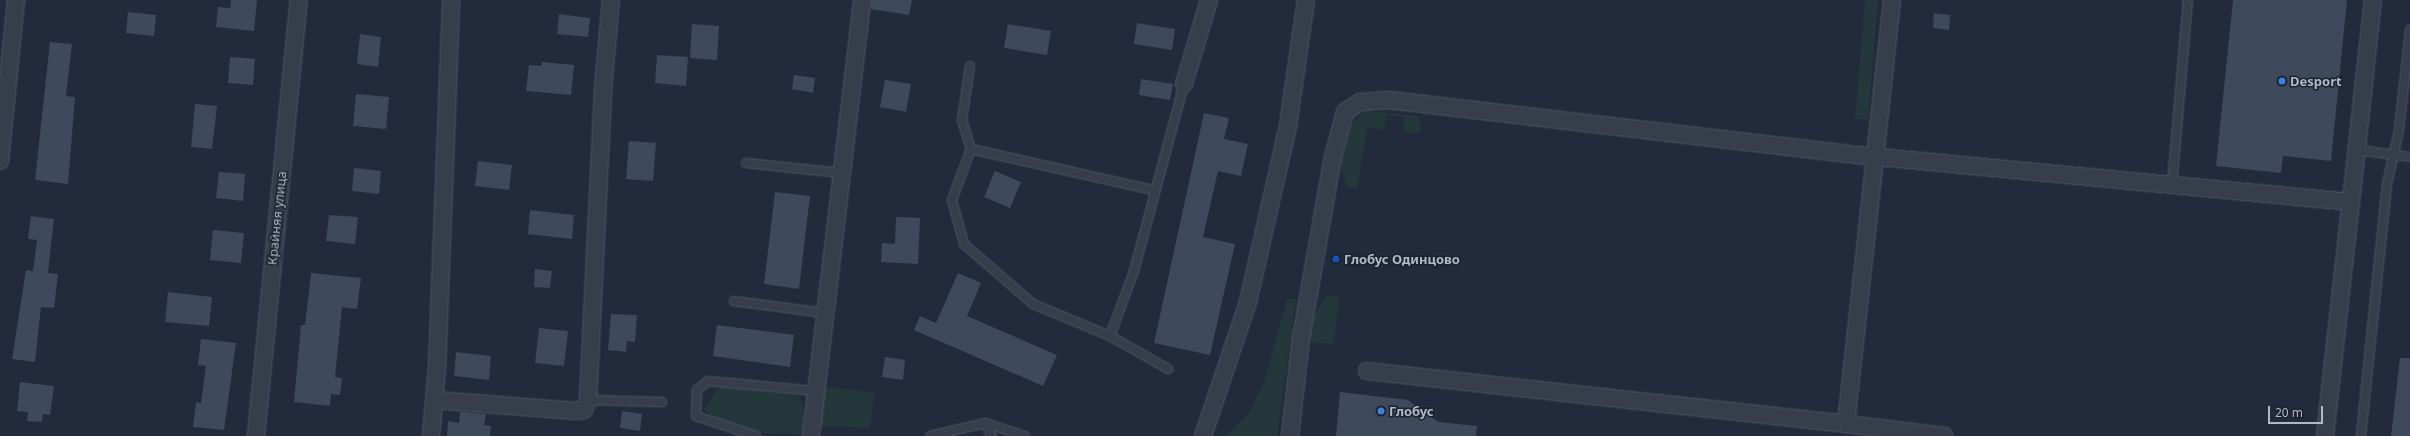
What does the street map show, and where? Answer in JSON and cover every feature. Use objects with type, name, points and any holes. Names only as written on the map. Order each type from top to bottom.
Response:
[{"type":"street","points":[[0,161],[16,0]]},
{"type":"street","name":"Крайняя улица","points":[[256,436],[299,0]]},
{"type":"street","points":[[431,436],[435,400],[451,0]]},
{"type":"street","points":[[435,400],[576,411],[584,410],[588,400],[603,89],[611,0]]},
{"type":"street","points":[[810,436],[862,0]]},
{"type":"street","points":[[1184,84],[1209,0]]},
{"type":"street","points":[[1203,436],[1248,302],[1288,126],[1306,0]]},
{"type":"street","points":[[1846,424],[1892,0]]},
{"type":"street","points":[[2325,436],[2358,150],[2373,0]]},
{"type":"street","points":[[1290,436],[1301,338],[1333,157],[1345,112],[1360,102],[1389,100],[1876,157],[2351,202]]},
{"type":"street","points":[[1366,371],[1944,436]]},
{"type":"lane","points":[[2172,186],[2188,0]]},
{"type":"lane","points":[[2361,436],[2386,184],[2393,155],[2410,30]]},
{"type":"lane","points":[[970,66],[962,120],[971,149],[952,200],[964,244],[1034,304],[1110,336],[1168,369]]},
{"type":"lane","points":[[1110,336],[1134,271],[1153,190],[1184,84]]},
{"type":"lane","points":[[971,149],[1153,190]]},
{"type":"lane","points":[[2358,150],[2410,157]]},
{"type":"lane","points":[[746,163],[841,173]]},
{"type":"lane","points":[[734,301],[824,313]]},
{"type":"lane","points":[[756,436],[696,416],[697,390],[708,381],[815,391]]},
{"type":"lane","points":[[588,400],[662,402]]},
{"type":"lane","points":[[930,436],[985,423],[1025,436]]},
{"type":"lane","points":[[985,423],[992,436]]},
{"type":"green space","points":[[1865,0],[1878,0],[1868,120],[1855,119]]},
{"type":"green space","points":[[1365,111],[1418,116],[1422,130],[1415,134],[1403,132],[1404,117],[1387,115],[1384,130],[1367,128],[1357,188],[1346,187],[1341,163],[1351,126]]},
{"type":"green space","points":[[1327,295],[1339,296],[1334,344],[1308,342],[1314,315]]},
{"type":"green space","points":[[1296,298],[1277,436],[1225,436],[1249,414],[1264,382],[1287,300]]},
{"type":"green space","points":[[719,387],[797,395],[804,407],[803,434],[761,433],[713,417],[704,409]]},
{"type":"green space","points":[[825,387],[875,392],[870,428],[820,426]]},
{"type":"building","points":[[231,0],[257,0],[254,31],[216,27],[218,7],[230,8]]},
{"type":"building","points":[[871,0],[912,0],[909,15],[871,9]]},
{"type":"building","name":"Desport","points":[[2233,0],[2347,0],[2331,161],[2283,156],[2281,173],[2216,166]]},
{"type":"building","points":[[128,12],[156,15],[154,36],[126,33]]},
{"type":"building","points":[[1934,13],[1950,15],[1949,30],[1933,28]]},
{"type":"building","points":[[559,14],[590,18],[588,37],[557,34]]},
{"type":"building","points":[[1137,23],[1175,29],[1172,50],[1134,44]]},
{"type":"building","points":[[692,24],[719,26],[717,60],[690,58]]},
{"type":"building","points":[[1008,24],[1051,31],[1047,55],[1004,48]]},
{"type":"building","points":[[360,34],[381,37],[378,67],[357,64]]},
{"type":"building","points":[[50,42],[72,44],[66,96],[75,97],[68,184],[35,180]]},
{"type":"building","points":[[657,55],[688,57],[686,86],[655,83]]},
{"type":"building","points":[[230,57],[255,59],[253,85],[228,83]]},
{"type":"building","points":[[542,62],[574,65],[571,95],[526,91],[529,65],[541,66]]},
{"type":"building","points":[[794,75],[815,78],[813,93],[792,89]]},
{"type":"building","points":[[1141,79],[1173,84],[1170,100],[1139,95]]},
{"type":"building","points":[[885,80],[911,84],[906,112],[880,107]]},
{"type":"building","points":[[356,94],[389,97],[386,129],[353,126]]},
{"type":"building","points":[[195,104],[217,106],[212,149],[191,147]]},
{"type":"building","points":[[1204,113],[1229,118],[1224,139],[1248,144],[1241,176],[1218,171],[1203,237],[1235,244],[1210,355],[1154,343]]},
{"type":"building","points":[[629,141],[656,143],[653,181],[626,179]]},
{"type":"building","points":[[478,161],[512,165],[509,190],[475,186]]},
{"type":"building","points":[[354,168],[381,171],[379,194],[352,191]]},
{"type":"building","points":[[995,171],[1021,182],[1010,208],[984,197]]},
{"type":"building","points":[[219,172],[245,174],[243,201],[216,198]]},
{"type":"building","points":[[775,192],[810,196],[799,289],[764,284]]},
{"type":"building","points":[[530,210],[574,215],[572,239],[528,234]]},
{"type":"building","points":[[329,215],[358,217],[355,244],[326,241]]},
{"type":"building","points":[[31,216],[54,219],[48,273],[58,274],[54,308],[41,307],[35,362],[12,359],[26,270],[33,271],[37,240],[28,239]]},
{"type":"building","points":[[896,217],[920,218],[918,264],[881,262],[882,243],[895,244]]},
{"type":"building","points":[[213,230],[244,233],[241,263],[210,260]]},
{"type":"building","points":[[535,269],[552,271],[550,288],[534,287]]},
{"type":"building","points":[[311,273],[361,278],[357,309],[342,307],[335,377],[342,378],[340,395],[331,394],[330,406],[294,402],[301,325],[305,325]]},
{"type":"building","points":[[958,273],[981,283],[967,316],[1057,355],[1043,386],[914,330],[920,316],[936,323]]},
{"type":"building","points":[[168,292],[212,297],[209,326],[165,322]]},
{"type":"building","points":[[611,314],[637,315],[635,342],[627,341],[626,352],[608,350]]},
{"type":"building","points":[[717,325],[794,335],[790,367],[713,356]]},
{"type":"building","points":[[539,328],[568,331],[564,366],[535,363]]},
{"type":"building","points":[[201,339],[236,343],[224,430],[193,427],[196,402],[201,403],[206,366],[198,365]]},
{"type":"building","points":[[456,352],[491,356],[489,380],[454,376]]},
{"type":"building","points":[[885,357],[905,360],[903,380],[882,377]]},
{"type":"building","points":[[2400,358],[2410,358],[2410,436],[2391,436]]},
{"type":"building","points":[[20,382],[54,386],[50,415],[43,414],[42,422],[27,421],[28,412],[17,411]]},
{"type":"building","name":"Глобус","points":[[1340,392],[1408,400],[1438,422],[1477,426],[1476,436],[1336,436]]},
{"type":"building","points":[[622,411],[642,414],[640,431],[620,428]]},
{"type":"building","points":[[460,412],[486,414],[484,425],[491,426],[490,436],[447,436],[448,421],[459,423]]},
{"type":"place","name":"Desport","points":[[2282,81]]},
{"type":"place","name":"Глобус Одинцово","points":[[1336,259]]},
{"type":"place","name":"Глобус","points":[[1381,411]]}]
